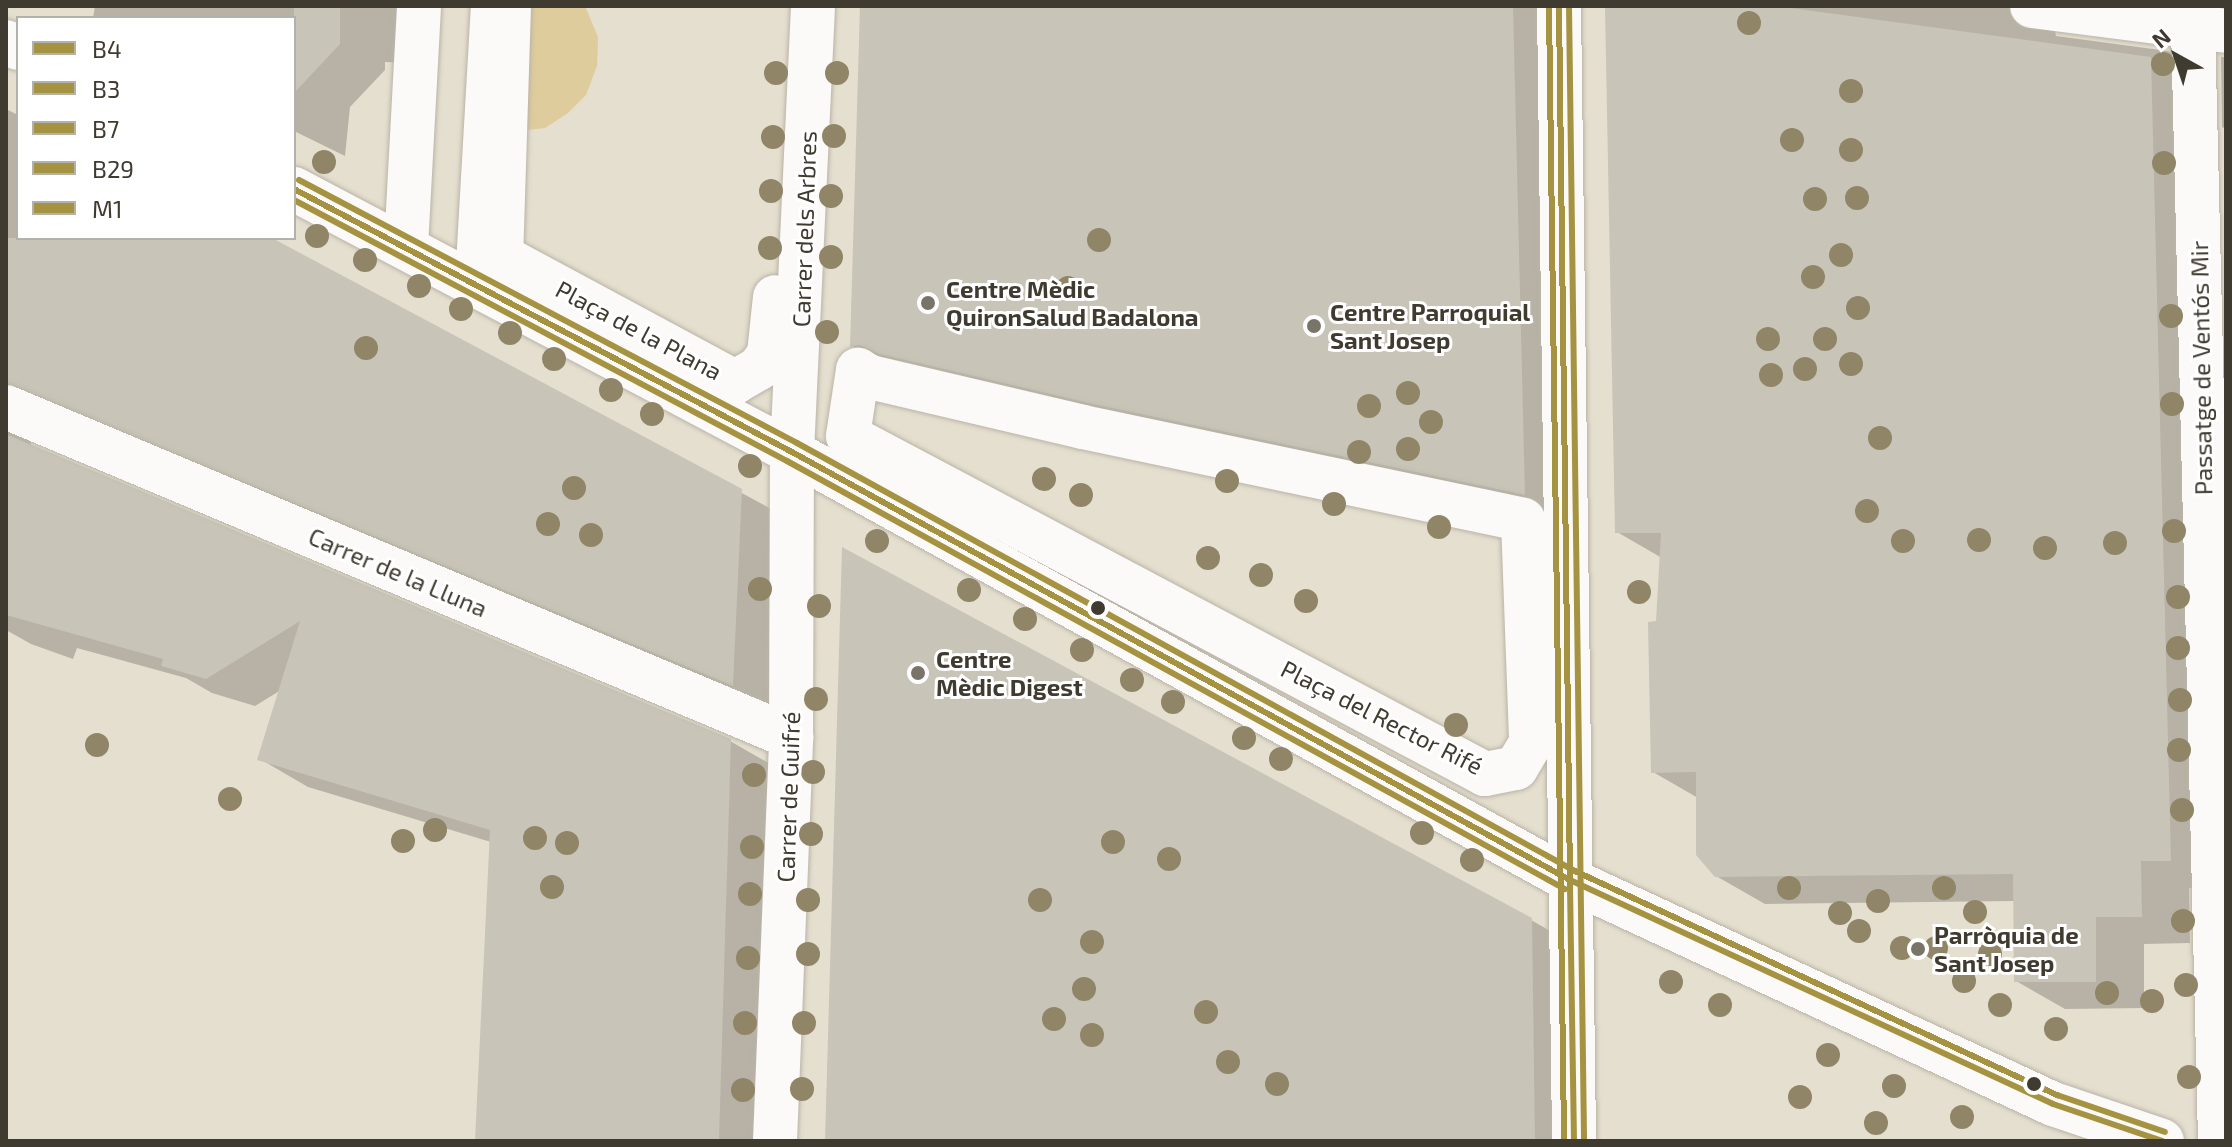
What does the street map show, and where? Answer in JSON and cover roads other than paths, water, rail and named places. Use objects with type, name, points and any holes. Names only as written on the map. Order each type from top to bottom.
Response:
[{"type":"street","points":[[406,247],[419,6]]},
{"type":"street","name":"Plaça de la Plana","points":[[509,6],[501,256],[735,382],[759,368],[769,354],[774,334],[785,6]]},
{"type":"street","name":"Carrer dels Arbres","points":[[792,452],[813,6]]},
{"type":"street","points":[[1559,6],[1574,1141]]},
{"type":"street","points":[[2032,6],[2210,29]]},
{"type":"street","name":"Passatge de Ventós Mir","points":[[2210,29],[2220,1141]]},
{"type":"street","points":[[296,190],[792,452],[1570,880],[2053,1104],[2162,1141]]},
{"type":"street","name":"Plaça del Rector Rifé","points":[[858,370],[870,377],[1301,476],[1511,514],[1523,520],[1531,743],[1516,768],[1485,774],[848,436],[858,370]]},
{"type":"street","name":"Carrer de la Lluna","points":[[6,407],[791,737]]},
{"type":"street","name":"Carrer de Guifré","points":[[775,1141],[791,737],[792,452]]},
{"type":"lane","points":[[468,282],[484,6]]},
{"type":"place","name":"Centre Mèdic QuironSalud Badalona","points":[[928,303]]},
{"type":"place","name":"Centre Parroquial Sant Josep","points":[[1314,326]]},
{"type":"place","name":"Centre Mèdic Digest","points":[[918,673]]},
{"type":"place","name":"Parròquia de Sant Josep","points":[[1918,949]]}]
